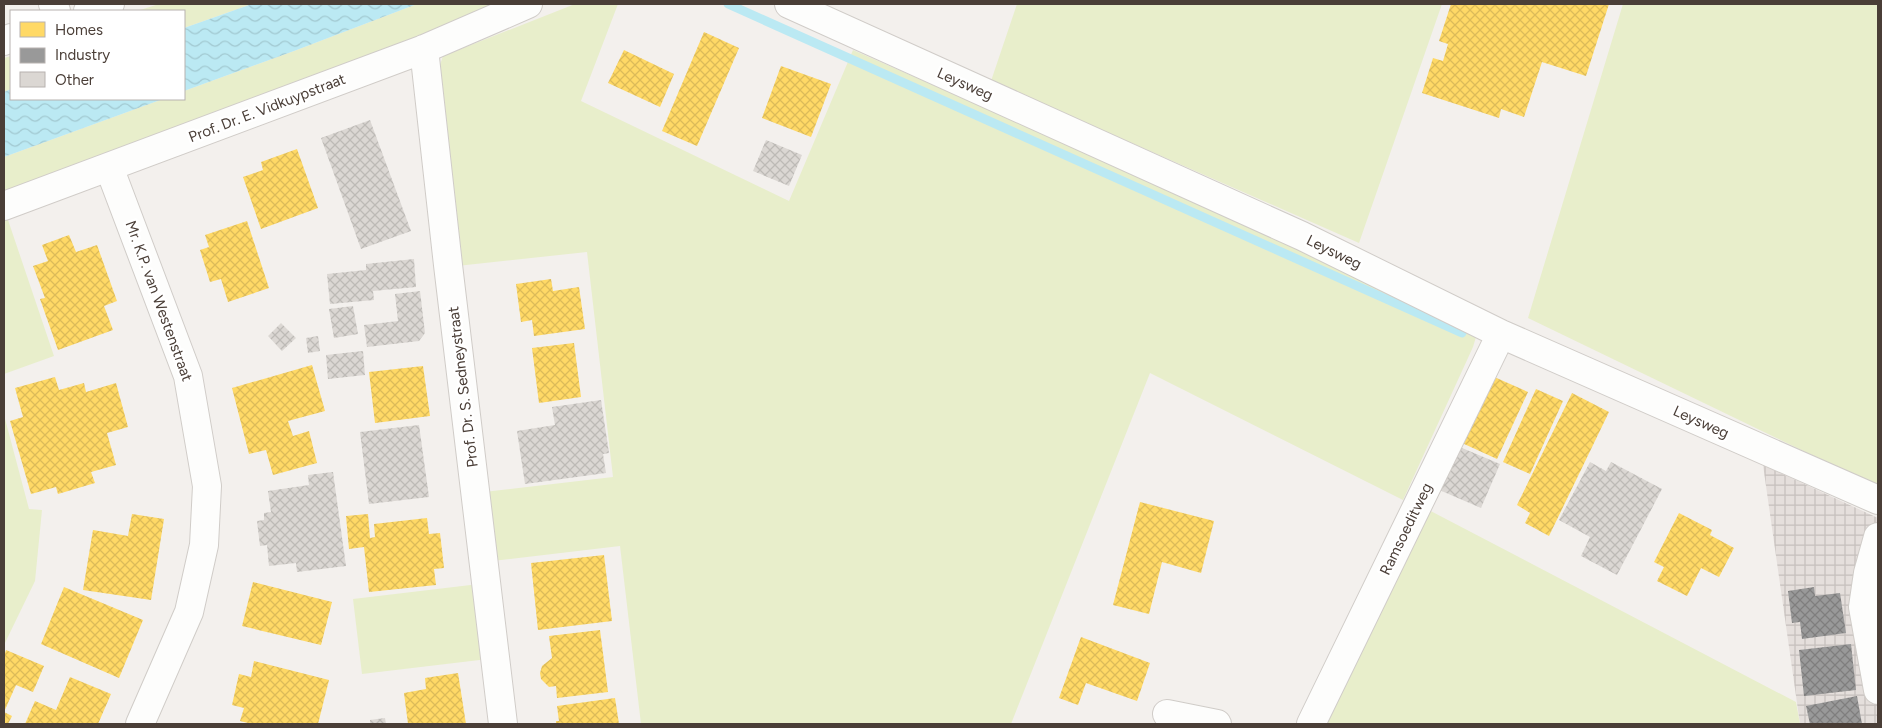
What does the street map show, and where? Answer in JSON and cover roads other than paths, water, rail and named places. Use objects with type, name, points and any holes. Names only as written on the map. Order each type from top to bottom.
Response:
[{"type":"street","points":[[91,10],[110,4]]},
{"type":"street","name":"Prof. Dr. E. Vidkuypstraat","points":[[4,206],[424,49],[528,4]]},
{"type":"street","name":"Leysweg","points":[[789,4],[1302,236],[1501,334],[1878,500]]},
{"type":"street","name":"Prof. Dr. S. Sedneystraat","points":[[424,49],[503,724]]},
{"type":"street","name":"Mr. K.P. van Westenstraat","points":[[109,167],[188,376],[207,486],[204,545],[188,612],[140,724]]},
{"type":"street","name":"Ramsoeditweg","points":[[1311,724],[1501,334]]},
{"type":"street","points":[[1878,538],[1868,573],[1863,607],[1878,690]]},
{"type":"street","points":[[1167,714],[1217,724]]},
{"type":"water","points":[[252,4],[417,4],[185,91],[185,28]]},
{"type":"water","points":[[10,89],[10,100],[160,100],[4,157],[4,92]]},
{"type":"waterway","points":[[728,4],[1462,333]]}]
